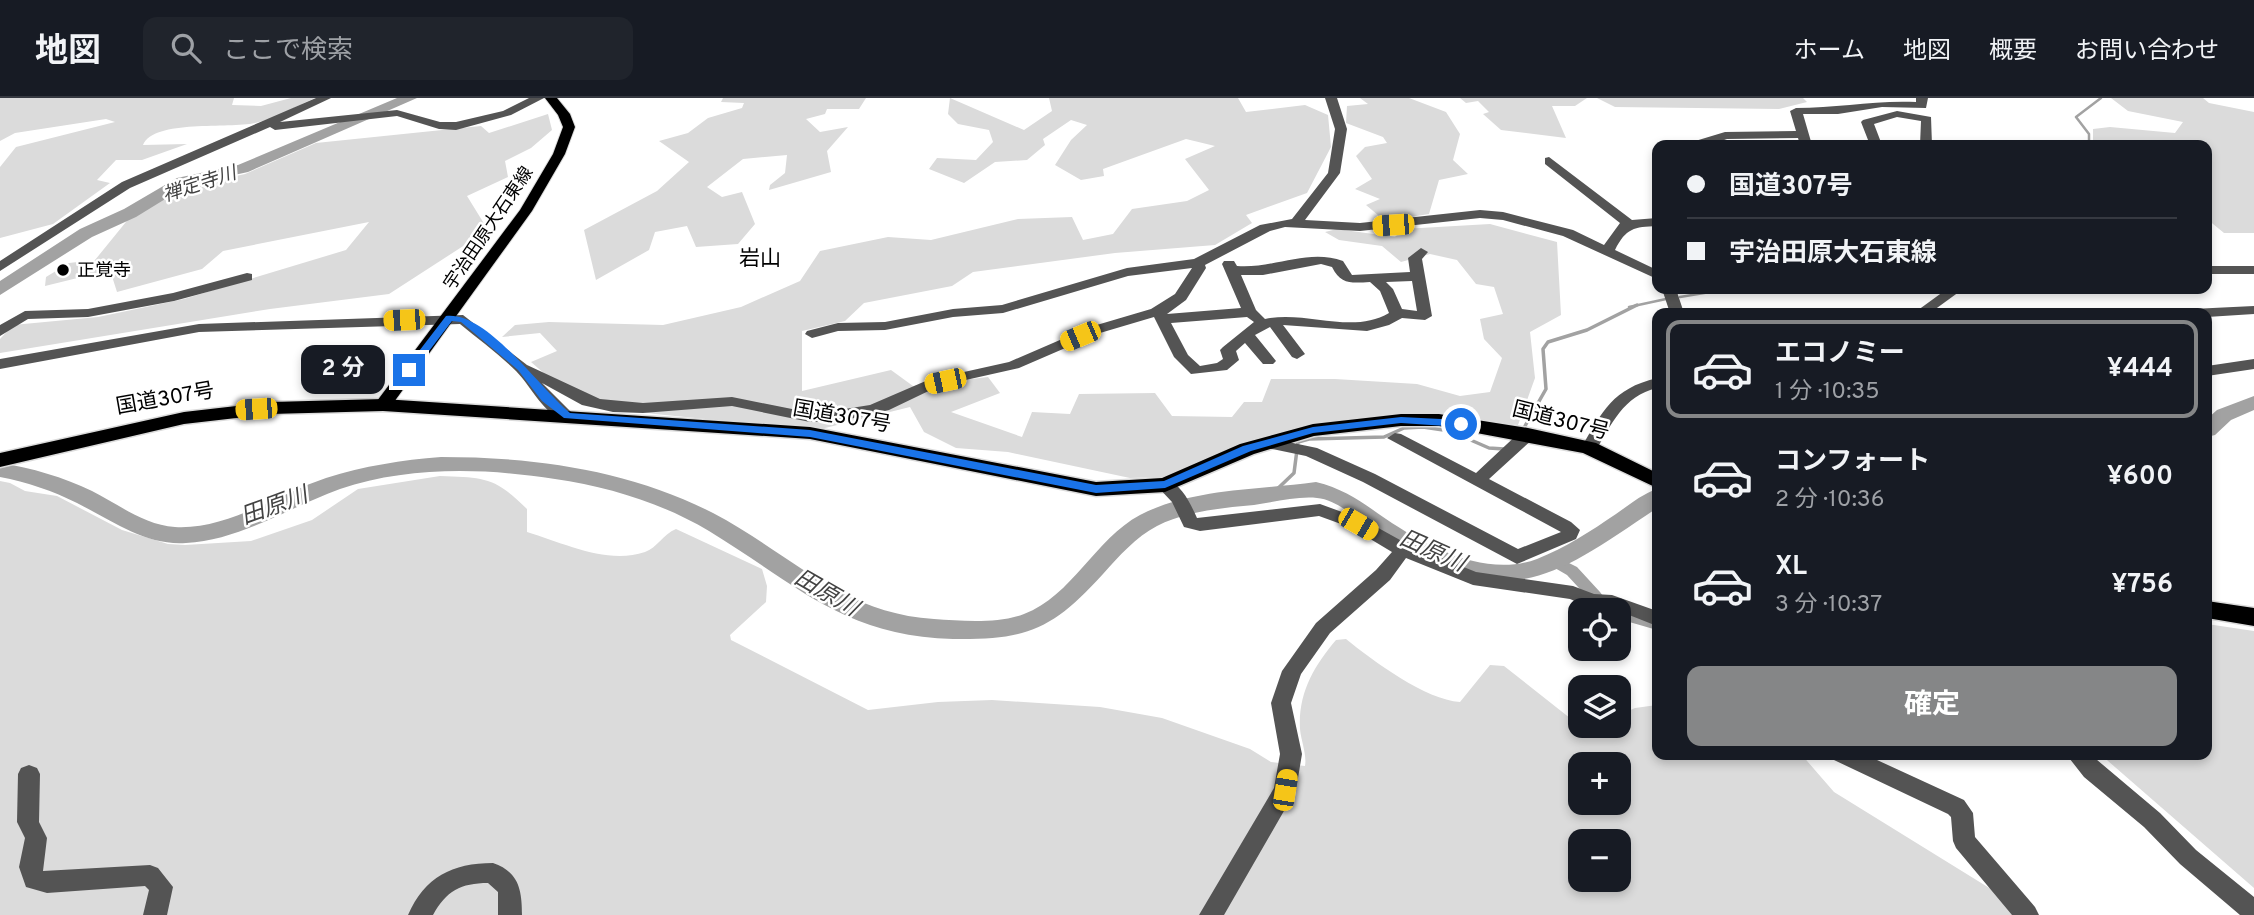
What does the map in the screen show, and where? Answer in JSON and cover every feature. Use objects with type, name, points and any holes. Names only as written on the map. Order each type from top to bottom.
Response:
[{"type":"highway","name":"国道307号","points":[[8,457],[204,415],[284,407],[383,405],[810,433],[1096,489],[1172,492],[1247,449],[1286,446],[1313,430],[1401,420],[1439,420],[1528,434],[1589,448],[1652,479]]},
{"type":"highway","points":[[2212,611],[2254,617]]},
{"type":"main road","name":"宇治田原大石東線","points":[[383,405],[450,318],[526,211],[566,141],[569,127],[564,114],[551,98]]},
{"type":"street","points":[[0,267],[126,185],[325,98]]},
{"type":"street","points":[[261,126],[397,113],[456,127],[507,113],[538,98]]},
{"type":"street","points":[[1297,222],[1334,173],[1341,130],[1331,98]]},
{"type":"street","points":[[1829,98],[1837,105],[1878,100],[1922,106],[1922,98]]},
{"type":"street","points":[[1878,100],[1897,114]]},
{"type":"street","points":[[1716,140],[1725,135],[1804,140],[1796,111],[1838,111],[1878,100]]},
{"type":"street","points":[[1874,140],[1867,122],[1897,114],[1927,118],[1926,140]]},
{"type":"street","points":[[1549,161],[1628,222]]},
{"type":"street","points":[[812,334],[838,327],[885,327],[953,313],[1003,309],[1127,272],[1197,263],[1265,228],[1297,222],[1360,227],[1480,214],[1503,216],[1568,233],[1652,272]]},
{"type":"street","points":[[1608,250],[1619,227],[1628,222],[1652,222]]},
{"type":"street","points":[[1161,315],[1182,357],[1201,372],[1229,364],[1228,350],[1268,323],[1308,321],[1334,328],[1384,324],[1397,314],[1425,316],[1415,258],[1421,252]]},
{"type":"street","points":[[1220,253],[1233,270],[1250,312]]},
{"type":"street","points":[[1233,270],[1268,270],[1287,263],[1327,261],[1338,264],[1345,278],[1420,276]]},
{"type":"street","points":[[1161,315],[1186,294],[1199,268],[1197,263]]},
{"type":"street","points":[[2212,270],[2254,270]]},
{"type":"street","points":[[0,332],[25,315],[88,313],[174,297],[247,277]]},
{"type":"street","points":[[1371,277],[1386,289],[1397,314]]},
{"type":"street","points":[[1928,308],[1949,294]]},
{"type":"street","points":[[2212,312],[2254,310]]},
{"type":"street","points":[[522,368],[596,404],[637,409],[720,401],[748,402],[791,415],[824,417],[888,404],[924,386],[1005,368],[1099,328],[1161,315],[1250,312],[1268,323],[1297,354]]},
{"type":"street","points":[[0,364],[199,328],[463,319],[522,368],[546,399],[567,416]]},
{"type":"street","points":[[1247,335],[1268,361]]},
{"type":"street","points":[[2212,371],[2254,364]]},
{"type":"street","points":[[1589,448],[1622,396],[1652,384]]},
{"type":"street","points":[[1478,480],[1528,434]]},
{"type":"street","points":[[1286,446],[1369,478],[1508,554],[1527,555],[1570,535],[1571,530],[1565,526],[1395,438]]},
{"type":"street","points":[[1172,492],[1190,523],[1200,525],[1320,510],[1358,524],[1404,550],[1473,578],[1573,593],[1652,617]]},
{"type":"street","points":[[1212,915],[1285,790],[1291,754],[1281,703],[1292,671],[1323,628],[1383,575],[1404,550]]},
{"type":"street","points":[[1855,760],[1956,807],[1962,813],[1964,841],[2027,915]]},
{"type":"street","points":[[2082,760],[2152,820],[2188,857],[2254,912]]},
{"type":"street","points":[[29,774],[28,822],[36,838],[31,867],[34,880],[47,883],[150,875],[161,887],[155,915]]},
{"type":"street","points":[[420,915],[445,879],[468,872],[493,873],[510,888],[510,915]]},
{"type":"shaded area","points":[[0,98],[234,98],[232,105],[261,106],[291,98],[315,98],[255,123],[193,126],[161,131],[143,145],[187,144],[142,160],[116,160],[97,180],[110,183],[53,224],[0,238],[0,167],[16,147],[115,122],[106,119],[15,133],[0,141]]},
{"type":"shaded area","points":[[723,98],[866,98],[859,109],[827,109],[825,114],[806,119],[820,132],[848,127],[827,151],[831,172],[769,190],[770,185],[785,173],[787,155],[743,159],[707,187],[722,197],[742,192],[755,224],[738,244],[696,247],[687,226],[655,232],[649,250],[596,280],[584,230],[657,191],[689,162],[659,141],[688,133],[708,118],[742,108],[744,103],[721,102]]},
{"type":"shaded area","points":[[950,98],[1024,130],[1052,111],[1049,98],[1238,98],[1246,112],[1305,105],[1328,115],[1331,147],[1307,193],[1246,215],[1252,223],[1215,245],[1115,253],[973,272],[952,286],[864,303],[845,321],[802,331],[802,391],[891,370],[913,386],[988,377],[1000,393],[951,412],[1022,437],[1032,412],[1070,414],[1079,394],[1155,393],[1172,416],[1232,417],[1244,402],[1262,402],[1271,379],[1335,379],[1417,384],[1460,396],[1490,392],[1502,358],[1484,339],[1480,319],[1503,314],[1494,287],[1476,284],[1457,260],[1430,254],[1401,262],[1382,246],[1339,240],[1325,232],[1337,229],[1395,237],[1403,229],[1490,224],[1557,242],[1561,315],[1530,332],[1535,378],[1518,425],[1412,414],[1269,435],[1164,477],[1130,478],[1008,452],[956,448],[924,432],[910,407],[817,430],[655,414],[576,401],[531,362],[557,351],[540,333],[502,337],[515,325],[549,322],[663,325],[741,307],[800,281],[820,251],[888,237],[931,240],[1018,219],[1072,217],[1083,240],[1113,234],[1132,209],[1187,201],[1209,190],[1185,159],[1215,146],[1186,139],[1103,169],[1104,176],[1081,180],[1055,165],[1071,140],[1087,125],[1071,120],[1043,139],[1045,145],[1027,160],[995,162],[964,183],[929,169],[937,158],[976,160],[993,142],[989,130],[958,124],[948,114]]},
{"type":"shaded area","points":[[1360,98],[1409,98],[1446,112],[1460,134],[1453,160],[1468,174],[1439,180],[1429,214],[1385,221],[1366,205],[1380,199],[1355,189],[1372,179],[1356,156],[1365,147],[1387,143],[1383,137],[1346,123],[1347,106],[1368,104]]},
{"type":"shaded area","points":[[1460,98],[1587,98],[1575,106],[1552,106],[1566,138],[1501,130],[1483,114],[1489,112],[1478,101],[1466,103]]},
{"type":"shaded area","points":[[1597,98],[1803,98],[1807,102],[1779,109],[1615,107]]},
{"type":"shaded area","points":[[2111,98],[2203,98],[2209,103],[2254,112],[2254,233],[2224,233],[2212,223],[2212,140],[2093,140],[2093,129],[2110,127],[2175,133],[2183,122],[2128,111]]},
{"type":"shaded area","points":[[548,114],[552,130],[531,148],[505,161],[508,177],[467,196],[488,230],[389,294],[270,309],[0,353],[0,339],[13,325],[98,317],[184,299],[346,250],[369,222],[223,251],[202,269],[117,292],[110,270],[45,286],[46,277],[69,263],[95,260],[130,217],[169,191],[245,174],[316,143],[481,126],[489,133]]},
{"type":"shaded area","points":[[440,476],[488,481],[506,490],[527,509],[527,532],[571,547],[616,556],[631,555],[645,552],[676,529],[762,569],[767,586],[766,602],[730,635],[731,640],[868,710],[938,702],[992,700],[1100,707],[1162,718],[1250,749],[1271,762],[1305,766],[1300,729],[1302,704],[1314,670],[1336,640],[1346,639],[1416,687],[1446,700],[1460,702],[1490,665],[1504,666],[1568,717],[1568,738],[1631,738],[1631,710],[1652,706],[1652,760],[1806,760],[1834,792],[2033,915],[0,915],[0,481],[25,491],[57,496],[122,530],[168,544],[251,541],[312,520],[358,489]]},
{"type":"shaded area","points":[[2212,625],[2254,631],[2254,888],[2107,760],[2212,760]]},
{"type":"waterway","name":"禅定寺川","points":[[0,289],[86,233],[130,213],[183,181],[242,169],[410,98]]},
{"type":"waterway","points":[[2089,140],[2089,134],[2076,117],[2101,98]]},
{"type":"waterway","points":[[1680,297],[1698,294]]},
{"type":"waterway","points":[[1636,305],[1666,299]]},
{"type":"waterway","points":[[1525,426],[1546,389],[1543,349],[1548,342],[1587,330],[1636,305]]},
{"type":"waterway","points":[[1629,307],[1636,305]]},
{"type":"waterway","name":"田原川","points":[[2212,426],[2224,415],[2254,402]]},
{"type":"waterway","points":[[1270,496],[1294,473],[1298,442],[1309,439],[1384,437],[1404,428],[1423,427],[1450,431],[1489,448],[1504,449]]},
{"type":"waterway","name":"田原川","points":[[0,470],[62,487],[145,528],[173,535],[222,528],[335,483],[404,467],[479,464],[554,471],[624,486],[682,508],[734,536],[824,595],[862,614],[897,624],[955,629],[1010,627],[1030,622],[1049,612],[1065,598],[1130,533],[1165,514],[1207,503],[1316,490],[1327,492],[1346,501],[1388,531],[1430,553],[1461,566],[1507,574],[1546,565],[1566,556],[1652,500]]},
{"type":"waterway","points":[[1553,560],[1572,571],[1595,596]]},
{"type":"waterway","points":[[1631,616],[1652,623]]},
{"type":"place","name":"正覚寺","points":[[63,270]]},
{"type":"district","name":"岩山","points":[[760,258]]},
{"type":"route","points":[[409,370],[450,318],[463,319],[522,368],[546,399],[567,416],[810,433],[1096,489],[1165,485],[1247,449],[1313,430],[1401,420],[1439,420],[1461,424]]}]
